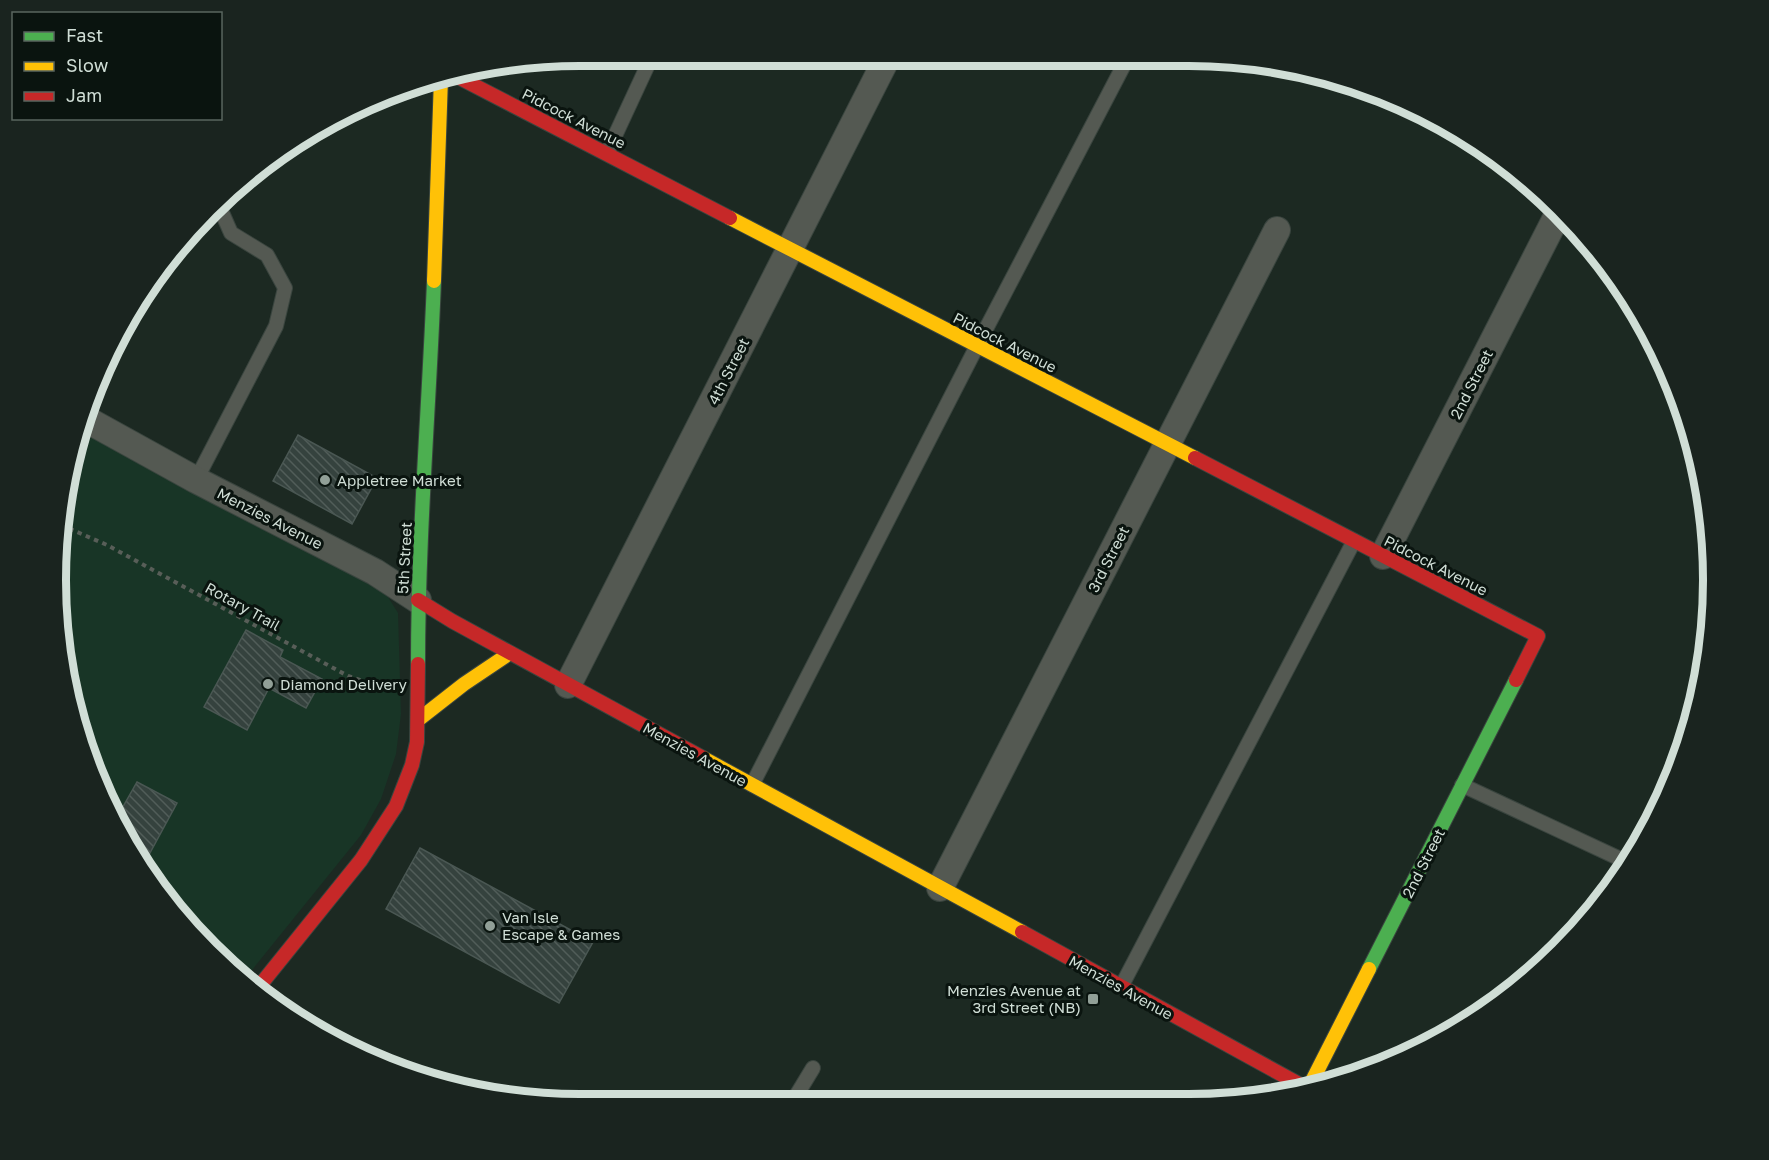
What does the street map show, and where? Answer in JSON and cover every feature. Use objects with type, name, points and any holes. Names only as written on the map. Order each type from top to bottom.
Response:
[{"type":"street","name":"4th Street","points":[[568,685],[882,66]]},
{"type":"street","name":"Pidcock Avenue","points":[[464,80],[1538,636]]},
{"type":"street","name":"5th Street","points":[[262,983],[381,834],[409,778],[417,742],[418,600],[430,394],[441,86]]},
{"type":"street","name":"2nd Street","points":[[1383,556],[1555,220]]},
{"type":"street","name":"3rd Street","points":[[940,888],[1277,230]]},
{"type":"street","name":"Menzies Avenue","points":[[91,422],[196,480],[375,572],[452,621],[1296,1082]]},
{"type":"street","name":"2nd Street","points":[[1314,1078],[1538,636]]},
{"type":"street","points":[[418,720],[464,684],[510,653]]},
{"type":"lane","points":[[607,153],[647,66]]},
{"type":"lane","points":[[752,785],[1123,66]]},
{"type":"lane","points":[[196,480],[276,326],[285,288],[267,255],[231,233],[222,212]]},
{"type":"lane","points":[[1120,987],[1354,541]]},
{"type":"lane","points":[[1462,785],[1620,859]]},
{"type":"lane","points":[[796,1094],[813,1068]]},
{"type":"path","name":"Rotary Trail","points":[[69,528],[107,545],[348,676],[418,698]]},
{"type":"shaded area","points":[[89,430],[388,597],[398,613],[401,714],[396,754],[381,799],[361,835],[249,973],[194,919],[153,866],[135,837],[105,777],[84,713],[70,647],[67,614],[67,546],[76,480]]},
{"type":"building","name":"Appletree Market","points":[[298,435],[377,478],[352,524],[273,481]]},
{"type":"building","name":"Diamond Delivery","points":[[246,630],[283,650],[280,657],[322,679],[306,708],[269,688],[247,730],[204,707]]},
{"type":"building","points":[[137,782],[177,803],[148,857],[121,810]]},
{"type":"building","name":"Van Isle Escape & Games","points":[[420,848],[593,942],[559,1003],[386,909]]},
{"type":"traffic: fast","points":[[418,664],[422,520],[434,281]]},
{"type":"traffic: fast","points":[[1369,969],[1516,680]]},
{"type":"traffic: slow","points":[[434,281],[441,86]]},
{"type":"traffic: slow","points":[[730,218],[1195,458]]},
{"type":"traffic: slow","points":[[418,720],[464,684],[510,653]]},
{"type":"traffic: slow","points":[[703,758],[1022,932]]},
{"type":"traffic: slow","points":[[1314,1078],[1369,969]]},
{"type":"traffic: jam","points":[[464,80],[730,218]]},
{"type":"traffic: jam","points":[[1195,458],[1538,636],[1516,680]]},
{"type":"traffic: jam","points":[[418,600],[452,621],[703,758]]},
{"type":"traffic: jam","points":[[262,983],[361,860],[396,806],[412,765],[417,742],[418,664]]},
{"type":"traffic: jam","points":[[1022,932],[1296,1082]]},
{"type":"place","name":"Appletree Market","points":[[325,480]]},
{"type":"place","name":"Diamond Delivery","points":[[268,684]]},
{"type":"place","name":"Van Isle Escape & Games","points":[[490,926]]},
{"type":"place","name":"Menzies Avenue at 3rd Street (NB)","points":[[1093,999]]}]
